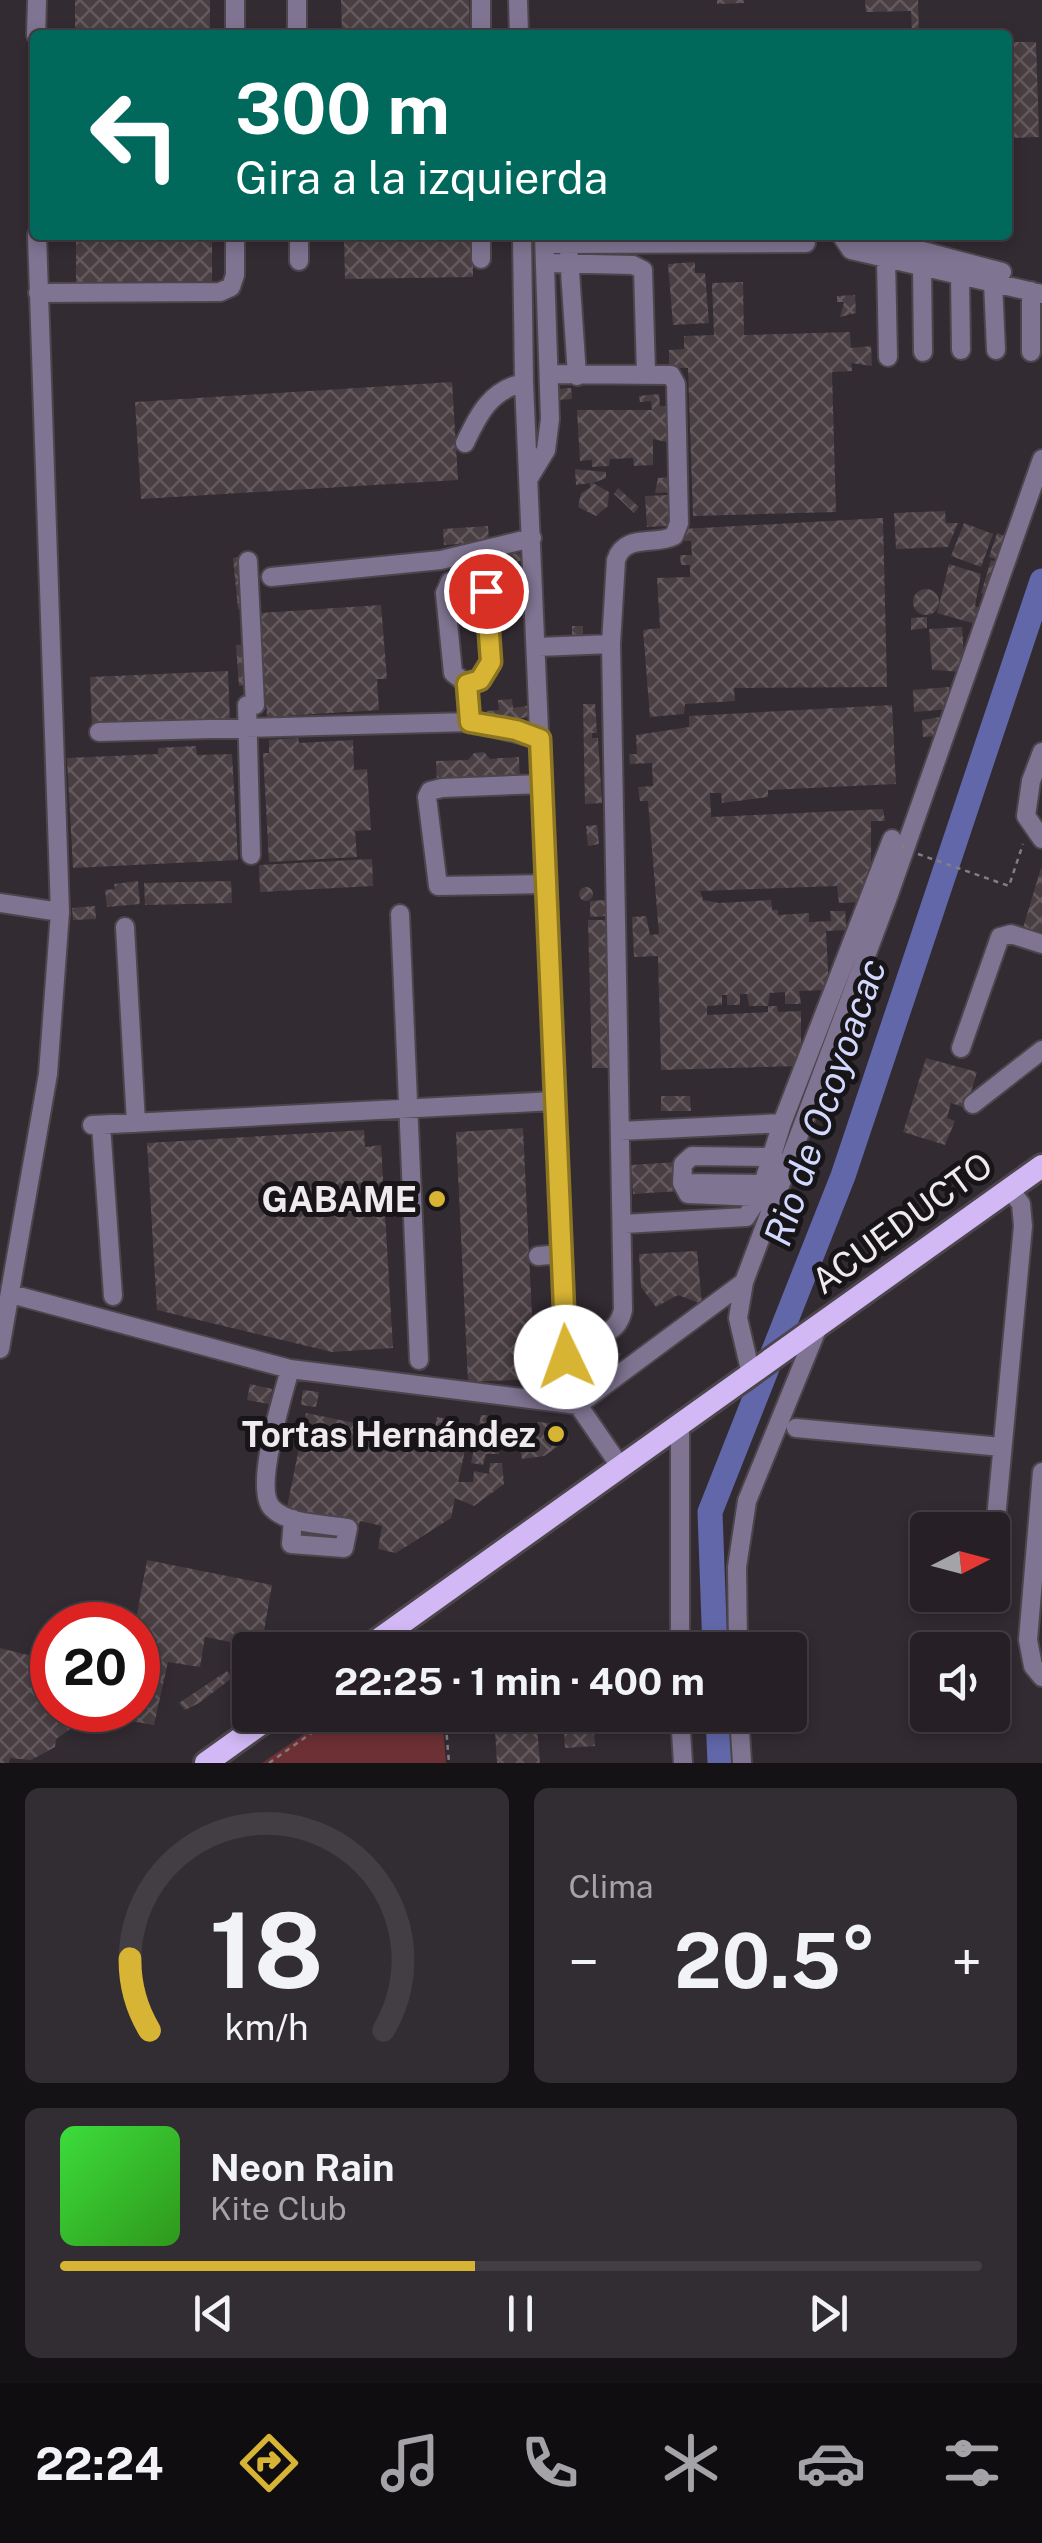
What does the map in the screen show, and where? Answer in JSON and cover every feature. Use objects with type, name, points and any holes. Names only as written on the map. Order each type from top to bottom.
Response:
[{"type":"main road","name":"ACUEDUCTO","points":[[389,1632],[1042,1166]]},
{"type":"main road","points":[[206,1763],[249,1732]]},
{"type":"street","points":[[36,30],[37,0]]},
{"type":"street","points":[[234,0],[234,30]]},
{"type":"street","points":[[297,0],[297,30]]},
{"type":"street","points":[[481,0],[481,30]]},
{"type":"street","points":[[518,0],[519,30]]},
{"type":"street","points":[[0,1349],[11,1294],[8,1271],[48,1074],[60,912],[37,240]]},
{"type":"street","points":[[38,293],[220,292],[230,287],[235,275],[235,240]]},
{"type":"street","points":[[299,240],[299,261]]},
{"type":"street","points":[[481,240],[481,259]]},
{"type":"street","points":[[522,240],[524,384],[564,1333],[576,1399],[620,1466]]},
{"type":"street","points":[[844,240],[851,250],[1038,290]]},
{"type":"street","points":[[878,240],[1038,290]]},
{"type":"street","points":[[545,247],[806,243]]},
{"type":"street","points":[[568,244],[577,376]]},
{"type":"street","points":[[529,478],[546,450],[545,247]]},
{"type":"street","points":[[545,247],[569,264],[633,265],[643,270],[646,373]]},
{"type":"street","points":[[886,258],[888,357]]},
{"type":"street","points":[[922,266],[923,352]]},
{"type":"street","points":[[960,275],[961,350]]},
{"type":"street","points":[[993,282],[996,350]]},
{"type":"street","points":[[1032,352],[1038,290]]},
{"type":"street","points":[[548,374],[667,374],[676,384],[678,530],[668,540],[632,542],[619,551],[611,644],[624,1224],[620,1326],[599,1334],[564,1333]]},
{"type":"street","points":[[465,443],[492,398],[507,386],[524,384]]},
{"type":"street","points":[[757,1370],[738,1318],[744,1282],[888,896],[1042,459]]},
{"type":"street","points":[[272,577],[441,560],[532,538]]},
{"type":"street","points":[[248,561],[255,705],[246,706],[251,855]]},
{"type":"street","points":[[467,684],[480,680],[491,662],[486,591],[473,579],[450,582],[445,593],[453,672],[467,684],[470,722]]},
{"type":"street","points":[[538,647],[611,644]]},
{"type":"street","points":[[99,732],[470,722],[516,730],[540,739]]},
{"type":"street","points":[[1039,837],[1026,816],[1026,800],[1042,752]]},
{"type":"street","points":[[542,784],[442,788],[430,791],[428,797],[438,886],[546,884]]},
{"type":"street","points":[[624,1224],[746,1217],[761,1191],[782,1122],[897,842]]},
{"type":"street","points":[[0,903],[60,912]]},
{"type":"street","points":[[400,914],[418,1360]]},
{"type":"street","points":[[125,928],[136,1122]]},
{"type":"street","points":[[961,1048],[1000,937],[1011,934],[1042,944]]},
{"type":"street","points":[[974,1104],[1042,1050]]},
{"type":"street","points":[[113,1296],[96,1125],[554,1101]]},
{"type":"street","points":[[620,1131],[782,1122]]},
{"type":"street","points":[[761,1191],[694,1196],[684,1190],[683,1164],[692,1156],[774,1157]]},
{"type":"street","points":[[996,1512],[1023,1226],[1022,1204],[1010,1189]]},
{"type":"street","points":[[538,1256],[560,1254]]},
{"type":"street","points":[[576,1399],[744,1282]]},
{"type":"street","points":[[11,1294],[290,1369],[576,1399],[691,1307]]},
{"type":"street","points":[[738,1632],[738,1567],[748,1501],[810,1332]]},
{"type":"street","points":[[290,1369],[264,1480],[266,1500],[274,1511],[293,1519]]},
{"type":"street","points":[[680,1427],[680,1632]]},
{"type":"street","points":[[796,1428],[1002,1447]]},
{"type":"street","points":[[1042,1472],[1028,1640],[1033,1666],[1042,1677]]},
{"type":"street","points":[[681,1732],[683,1763]]},
{"type":"street","points":[[741,1732],[742,1763]]},
{"type":"path","points":[[897,842],[1009,886],[1023,844],[1039,837]]},
{"type":"path","points":[[268,1763],[313,1732]]},
{"type":"path","points":[[447,1732],[448,1763]]},
{"type":"shaded area","points":[[307,1732],[443,1732],[446,1763],[262,1763]]},
{"type":"building","points":[[75,0],[210,0],[210,30],[75,30]]},
{"type":"building","points":[[341,0],[469,0],[470,30],[342,30]]},
{"type":"building","points":[[717,0],[744,0],[744,3],[717,4]]},
{"type":"building","points":[[865,0],[918,0],[919,30],[912,30],[911,11],[866,12]]},
{"type":"building","points":[[1012,42],[1036,42],[1039,137],[1012,138]]},
{"type":"building","points":[[76,240],[212,240],[212,281],[76,282]]},
{"type":"building","points":[[344,240],[473,240],[473,277],[345,279]]},
{"type":"building","points":[[695,262],[695,273],[705,273],[709,323],[673,325],[668,264]]},
{"type":"building","points":[[743,282],[744,335],[850,332],[851,348],[871,346],[872,366],[851,363],[852,371],[832,372],[836,512],[693,516],[688,368],[669,368],[669,350],[684,349],[684,336],[714,335],[712,283]]},
{"type":"building","points":[[855,295],[856,313],[840,317],[844,302],[837,302],[837,296]]},
{"type":"building","points":[[452,382],[458,480],[141,499],[135,402]]},
{"type":"building","points":[[571,388],[572,399],[558,400],[557,389]]},
{"type":"building","points":[[659,394],[660,406],[674,406],[676,444],[653,439],[653,465],[634,466],[633,458],[610,459],[609,466],[592,467],[592,460],[580,461],[577,410],[652,410],[651,401],[640,402],[639,396]]},
{"type":"building","points":[[575,469],[606,472],[606,478],[593,483],[609,492],[608,506],[596,516],[578,507],[581,493],[590,488],[590,483],[576,485]]},
{"type":"building","points":[[674,477],[675,492],[655,493],[658,478]]},
{"type":"building","points":[[618,488],[639,507],[634,513],[614,494]]},
{"type":"building","points":[[668,495],[669,526],[647,527],[645,496]]},
{"type":"building","points":[[945,511],[946,523],[958,523],[948,547],[896,549],[894,513]]},
{"type":"building","points":[[883,518],[887,687],[734,688],[735,701],[685,704],[684,714],[650,717],[643,630],[660,628],[657,578],[690,577],[690,565],[681,565],[680,555],[692,555],[691,541],[683,541],[683,529]]},
{"type":"building","points":[[964,523],[993,534],[981,567],[951,556]]},
{"type":"building","points":[[488,526],[489,542],[444,545],[443,529]]},
{"type":"building","points":[[997,533],[1009,537],[1002,561],[989,557]]},
{"type":"building","points":[[520,553],[521,561],[503,563],[503,555]]},
{"type":"building","points":[[242,557],[246,609],[238,609],[233,558]]},
{"type":"building","points":[[991,560],[1000,563],[990,596],[981,593]]},
{"type":"building","points":[[949,564],[981,574],[975,606],[983,610],[979,625],[937,613]]},
{"type":"building","points":[[926,589],[935,593],[939,602],[935,611],[926,615],[917,611],[913,602],[917,593]]},
{"type":"building","points":[[381,605],[387,679],[377,679],[379,710],[267,717],[260,613]]},
{"type":"building","points":[[927,617],[927,628],[911,630],[911,618]]},
{"type":"building","points":[[572,626],[583,626],[583,641],[572,641]]},
{"type":"building","points":[[962,627],[965,672],[932,670],[929,629]]},
{"type":"building","points":[[249,644],[251,685],[239,686],[236,645]]},
{"type":"building","points":[[228,671],[230,723],[92,729],[90,677]]},
{"type":"building","points":[[949,687],[950,709],[914,712],[913,690]]},
{"type":"building","points":[[512,699],[513,708],[527,706],[529,717],[488,723],[487,711],[499,710],[498,700]]},
{"type":"building","points":[[583,704],[595,704],[597,733],[592,733],[592,738],[598,738],[602,803],[585,804]]},
{"type":"building","points":[[892,705],[896,784],[768,790],[768,797],[722,803],[721,793],[710,793],[711,817],[883,809],[885,821],[871,821],[871,884],[864,902],[839,903],[837,886],[700,891],[703,900],[719,903],[771,900],[772,910],[778,910],[778,915],[809,913],[809,922],[831,921],[830,911],[845,911],[847,930],[826,931],[829,990],[799,991],[801,1004],[785,1004],[785,992],[770,993],[768,1006],[777,1006],[778,1012],[801,1011],[801,1066],[661,1070],[658,956],[634,957],[632,917],[646,916],[650,935],[659,934],[648,801],[640,801],[638,787],[653,786],[652,763],[630,764],[629,754],[637,754],[636,735],[689,727],[689,716]],"holes":[[[740,994],[747,994],[749,1006],[768,1006],[768,1012],[707,1015],[707,1006],[722,1005],[722,995],[727,995],[727,1005],[740,1005]]]},
{"type":"building","points":[[946,716],[938,736],[923,737],[922,720]]},
{"type":"building","points":[[298,738],[299,743],[353,740],[354,770],[367,769],[371,830],[355,831],[357,857],[269,862],[263,753],[269,753],[269,740]]},
{"type":"building","points":[[196,746],[197,755],[232,754],[238,860],[73,868],[67,758],[158,754],[158,748]]},
{"type":"building","points":[[484,752],[490,759],[519,757],[520,782],[437,784],[436,761],[468,760],[474,753]]},
{"type":"building","points":[[597,825],[599,844],[588,846],[586,826]]},
{"type":"building","points":[[372,859],[373,886],[260,892],[259,865]]},
{"type":"building","points":[[1042,868],[1042,933],[1023,928]]},
{"type":"building","points":[[138,881],[140,904],[107,907],[105,890],[115,889],[114,884]]},
{"type":"building","points":[[231,881],[232,903],[145,905],[144,883]]},
{"type":"building","points":[[586,887],[593,894],[586,901],[579,894]]},
{"type":"building","points":[[606,900],[606,916],[590,917],[590,901]]},
{"type":"building","points":[[95,906],[96,919],[73,920],[72,908]]},
{"type":"building","points":[[588,920],[606,920],[610,1068],[592,1068]]},
{"type":"building","points":[[926,1058],[977,1072],[966,1108],[951,1103],[947,1118],[955,1121],[945,1145],[903,1132]]},
{"type":"building","points":[[661,1096],[690,1096],[691,1111],[661,1111]]},
{"type":"building","points":[[523,1128],[535,1379],[468,1382],[456,1132]]},
{"type":"building","points":[[364,1130],[365,1147],[381,1145],[393,1348],[332,1352],[157,1310],[147,1143]]},
{"type":"building","points":[[678,1162],[679,1191],[633,1194],[631,1165]]},
{"type":"building","points":[[697,1251],[702,1304],[678,1295],[656,1307],[641,1287],[639,1254]]},
{"type":"building","points":[[612,1348],[611,1354],[622,1353],[599,1381],[584,1383],[580,1391],[577,1353],[602,1354],[601,1349]]},
{"type":"building","points":[[250,1384],[272,1389],[269,1404],[247,1400]]},
{"type":"building","points":[[303,1390],[319,1392],[316,1407],[301,1405]]},
{"type":"building","points":[[306,1413],[433,1439],[437,1417],[456,1421],[452,1443],[466,1446],[458,1482],[473,1482],[474,1471],[489,1474],[490,1463],[502,1463],[504,1484],[474,1506],[455,1498],[451,1518],[396,1553],[378,1549],[382,1526],[360,1521],[359,1525],[287,1507]]},
{"type":"building","points":[[481,1415],[496,1416],[499,1431],[499,1454],[486,1454],[483,1465],[471,1463]]},
{"type":"building","points":[[538,1422],[565,1425],[569,1439],[544,1456],[522,1459],[520,1449],[502,1451],[500,1440],[538,1433]]},
{"type":"building","points":[[147,1560],[272,1585],[264,1632],[232,1632],[232,1642],[205,1637],[200,1667],[168,1662],[160,1698],[160,1602],[139,1602]]},
{"type":"building","points":[[0,1648],[30,1656],[30,1732],[66,1732],[56,1739],[55,1747],[31,1760],[10,1758],[9,1763],[0,1763]]},
{"type":"building","points":[[227,1671],[232,1678],[185,1710],[179,1703]]},
{"type":"building","points":[[495,1732],[537,1732],[540,1763],[497,1763]]},
{"type":"building","points":[[564,1732],[607,1732],[594,1734],[595,1746],[565,1748]]},
{"type":"waterway","name":"Rio de Ocoyoacac","points":[[714,1632],[710,1512],[843,1176],[1042,581]]},
{"type":"waterway","name":"Rio de Ocoyoacac","points":[[719,1732],[720,1763]]},
{"type":"place","name":"GABAME","points":[[437,1199]]},
{"type":"place","name":"Tortas Hernández","points":[[556,1434]]},
{"type":"route","points":[[486,591],[491,662],[480,680],[467,684],[470,722],[516,730],[540,739],[566,1357]]}]
